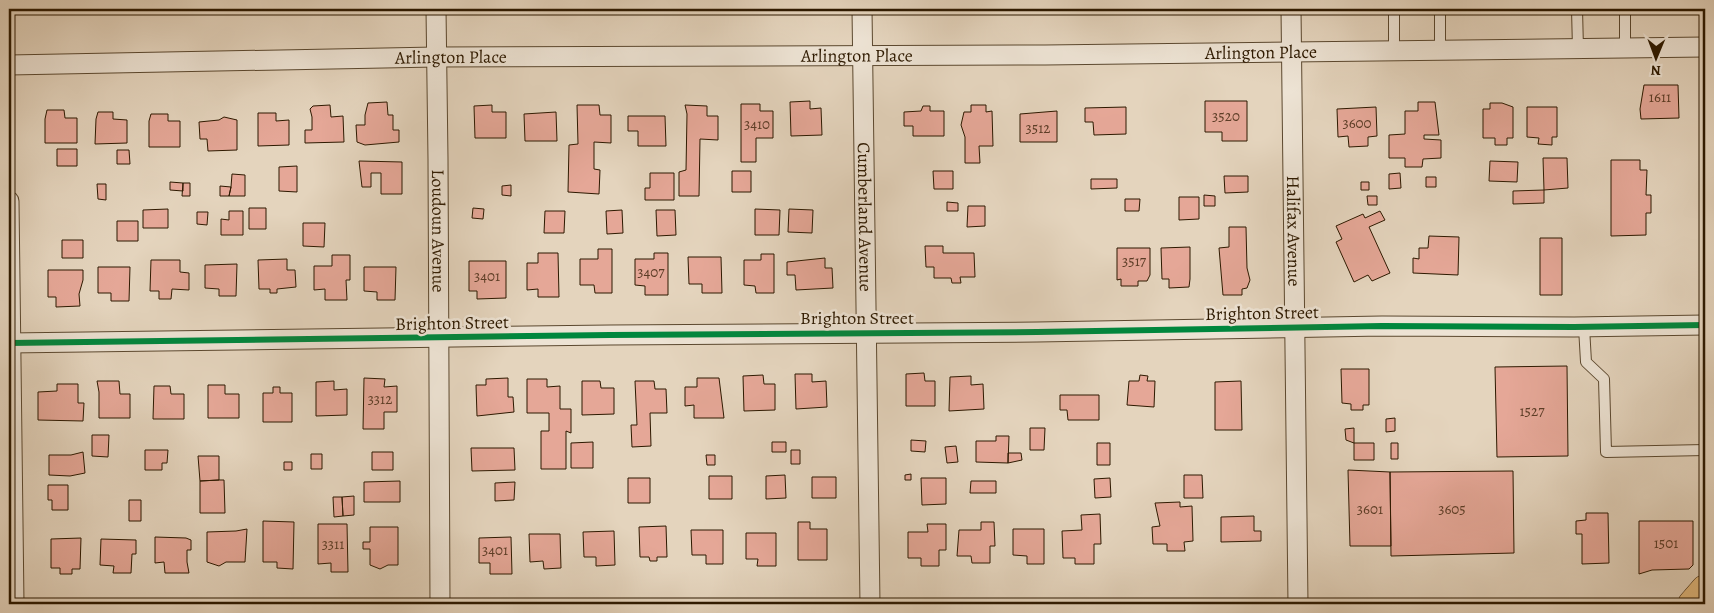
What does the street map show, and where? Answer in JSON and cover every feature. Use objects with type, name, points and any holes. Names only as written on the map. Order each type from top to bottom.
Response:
[{"type":"main road","points":[[1692,604],[1705,589]]},
{"type":"street","name":"Loudoun Avenue","points":[[436,9],[440,604]]},
{"type":"street","name":"Cumberland Avenue","points":[[862,9],[870,604]]},
{"type":"street","name":"Halifax Avenue","points":[[1291,9],[1298,604]]},
{"type":"street","name":"Arlington Place","points":[[9,65],[436,57],[862,56],[1705,47]]},
{"type":"street","points":[[9,201],[14,604]]},
{"type":"street","name":"Brighton Street","points":[[10,343],[1382,326],[1705,326]]},
{"type":"lane","points":[[1394,9],[1394,51]]},
{"type":"lane","points":[[1440,9],[1440,50]]},
{"type":"lane","points":[[1577,9],[1578,49]]},
{"type":"lane","points":[[1625,9],[1625,48]]},
{"type":"lane","points":[[1584,327],[1586,362],[1604,379],[1606,452],[1705,450]]},
{"type":"building","points":[[1644,85],[1678,85],[1679,118],[1641,119],[1640,109]]},
{"type":"building","points":[[810,101],[810,109],[821,108],[822,135],[791,136],[790,102]]},
{"type":"building","points":[[1205,101],[1247,101],[1247,141],[1222,141],[1222,132],[1205,132]]},
{"type":"building","points":[[387,102],[388,115],[393,115],[393,130],[399,130],[399,142],[365,145],[357,142],[356,125],[365,125],[368,103]]},
{"type":"building","points":[[1418,102],[1435,102],[1439,135],[1424,135],[1424,139],[1441,140],[1441,158],[1423,159],[1422,167],[1405,167],[1405,158],[1389,158],[1389,135],[1405,134],[1405,111],[1418,111]]},
{"type":"building","points":[[1490,103],[1502,103],[1513,107],[1513,138],[1507,138],[1507,145],[1495,145],[1495,138],[1483,138],[1483,109],[1490,109]]},
{"type":"building","points":[[741,104],[760,104],[760,111],[773,111],[773,138],[756,138],[756,162],[741,162]]},
{"type":"building","points":[[330,105],[331,117],[343,116],[344,142],[305,143],[305,130],[312,130],[310,109],[313,106]]},
{"type":"building","points":[[492,105],[492,112],[506,112],[506,138],[475,138],[474,106]]},
{"type":"building","points":[[577,105],[599,105],[600,115],[611,115],[611,143],[594,142],[594,169],[600,170],[599,194],[568,192],[569,145],[578,144]]},
{"type":"building","points":[[685,105],[707,106],[707,116],[718,116],[718,140],[700,139],[699,196],[679,196],[679,172],[686,170],[687,114]]},
{"type":"building","points":[[971,105],[986,105],[986,112],[992,111],[993,146],[979,146],[980,163],[965,163],[965,137],[961,125],[964,112],[971,112]]},
{"type":"building","points":[[923,106],[930,106],[930,111],[944,111],[944,136],[913,136],[913,126],[904,126],[904,112],[921,111]]},
{"type":"building","points":[[1126,107],[1126,134],[1094,135],[1093,122],[1085,122],[1085,108]]},
{"type":"building","points":[[1376,107],[1377,136],[1368,137],[1368,146],[1349,147],[1348,136],[1338,137],[1337,109]]},
{"type":"building","points":[[1527,107],[1557,107],[1557,137],[1552,137],[1552,145],[1538,144],[1539,138],[1527,137]]},
{"type":"building","points":[[47,110],[64,110],[65,118],[77,118],[77,143],[45,143]]},
{"type":"building","points":[[1057,111],[1057,142],[1020,142],[1020,114]]},
{"type":"building","points":[[98,112],[113,112],[113,119],[127,120],[127,143],[95,144]]},
{"type":"building","points":[[556,112],[557,141],[525,141],[524,114]]},
{"type":"building","points":[[258,113],[276,113],[276,121],[289,120],[289,145],[258,146]]},
{"type":"building","points":[[151,114],[168,114],[168,121],[180,121],[180,147],[149,147],[149,121]]},
{"type":"building","points":[[628,116],[665,116],[666,146],[638,146],[638,131],[628,131]]},
{"type":"building","points":[[224,117],[237,120],[237,150],[208,151],[207,139],[200,139],[199,122],[219,120]]},
{"type":"building","points":[[57,149],[77,149],[77,166],[57,166]]},
{"type":"building","points":[[117,150],[129,150],[130,164],[117,164]]},
{"type":"building","points":[[1543,158],[1567,158],[1568,188],[1544,190]]},
{"type":"building","points":[[1611,160],[1640,160],[1640,170],[1647,170],[1646,195],[1651,195],[1651,213],[1646,213],[1646,235],[1611,236]]},
{"type":"building","points":[[359,161],[402,162],[402,194],[381,194],[381,173],[371,173],[371,187],[362,187]]},
{"type":"building","points":[[1490,161],[1518,162],[1517,182],[1489,181]]},
{"type":"building","points":[[297,166],[297,192],[279,191],[279,167]]},
{"type":"building","points":[[732,171],[751,171],[751,192],[732,192]]},
{"type":"building","points":[[933,171],[953,171],[953,189],[934,189]]},
{"type":"building","points":[[650,173],[674,173],[674,200],[645,200],[645,188],[650,188]]},
{"type":"building","points":[[1400,173],[1401,188],[1389,189],[1389,174]]},
{"type":"building","points":[[232,174],[245,175],[245,196],[229,196]]},
{"type":"building","points":[[1224,176],[1248,176],[1248,192],[1225,193]]},
{"type":"building","points":[[1426,177],[1436,177],[1436,187],[1426,187]]},
{"type":"building","points":[[1091,179],[1117,179],[1117,188],[1091,189]]},
{"type":"building","points":[[170,182],[183,183],[183,191],[170,190]]},
{"type":"building","points":[[1361,182],[1369,182],[1369,190],[1361,190]]},
{"type":"building","points":[[183,183],[190,183],[190,196],[182,196]]},
{"type":"building","points":[[97,184],[106,184],[106,200],[98,199]]},
{"type":"building","points":[[511,185],[511,196],[502,195],[502,186]]},
{"type":"building","points":[[220,186],[231,187],[229,196],[220,196]]},
{"type":"building","points":[[1544,190],[1544,203],[1513,204],[1513,191]]},
{"type":"building","points":[[1204,195],[1215,196],[1215,206],[1204,206]]},
{"type":"building","points":[[1367,196],[1377,196],[1377,205],[1368,205]]},
{"type":"building","points":[[1179,197],[1199,197],[1199,219],[1179,220]]},
{"type":"building","points":[[1125,199],[1140,199],[1139,211],[1125,211]]},
{"type":"building","points":[[947,202],[958,203],[958,211],[947,211]]},
{"type":"building","points":[[968,206],[985,206],[985,226],[967,227]]},
{"type":"building","points":[[249,208],[266,208],[266,229],[249,229]]},
{"type":"building","points":[[473,208],[484,209],[483,219],[472,218]]},
{"type":"building","points":[[168,209],[168,228],[143,228],[143,210]]},
{"type":"building","points":[[755,209],[780,210],[779,235],[755,235]]},
{"type":"building","points":[[789,209],[813,210],[812,233],[788,232]]},
{"type":"building","points":[[622,210],[623,233],[607,234],[606,211]]},
{"type":"building","points":[[656,210],[675,210],[676,235],[657,236]]},
{"type":"building","points":[[229,211],[243,211],[243,235],[221,235],[221,219],[229,220]]},
{"type":"building","points":[[545,211],[565,211],[564,233],[544,233]]},
{"type":"building","points":[[1380,211],[1385,220],[1369,227],[1390,273],[1372,281],[1368,275],[1354,282],[1336,242],[1342,239],[1336,226],[1363,214],[1365,218]]},
{"type":"building","points":[[197,212],[208,212],[207,225],[197,224]]},
{"type":"building","points":[[117,221],[138,221],[138,241],[117,241]]},
{"type":"building","points":[[303,223],[325,223],[324,247],[303,246]]},
{"type":"building","points":[[1229,227],[1246,227],[1247,268],[1250,280],[1247,288],[1242,289],[1242,295],[1223,295],[1219,248],[1229,247]]},
{"type":"building","points":[[1429,236],[1459,237],[1458,275],[1413,273],[1413,258],[1419,259],[1419,248],[1428,248]]},
{"type":"building","points":[[1540,238],[1562,238],[1562,295],[1540,295]]},
{"type":"building","points":[[62,240],[83,240],[83,258],[62,258]]},
{"type":"building","points":[[925,246],[943,246],[943,253],[974,253],[975,277],[960,277],[961,283],[952,283],[951,278],[934,278],[934,267],[926,267]]},
{"type":"building","points":[[1190,247],[1189,287],[1169,288],[1169,279],[1162,279],[1161,248]]},
{"type":"building","points":[[1117,248],[1150,248],[1150,275],[1147,281],[1138,281],[1138,286],[1121,286],[1121,279],[1117,280]]},
{"type":"building","points":[[598,249],[612,249],[612,293],[595,293],[594,285],[580,285],[580,259],[598,259]]},
{"type":"building","points":[[538,253],[558,253],[559,297],[538,297],[538,289],[527,290],[527,263],[538,263]]},
{"type":"building","points":[[654,253],[668,253],[668,295],[645,295],[645,286],[635,285],[635,259],[654,259]]},
{"type":"building","points":[[761,254],[774,254],[774,293],[756,293],[755,286],[744,285],[744,260],[761,260]]},
{"type":"building","points":[[332,255],[350,255],[350,280],[346,280],[347,300],[325,300],[325,289],[314,290],[314,266],[332,266]]},
{"type":"building","points":[[688,257],[721,257],[722,293],[702,293],[702,284],[689,284]]},
{"type":"building","points":[[825,258],[825,268],[832,268],[833,288],[796,290],[795,275],[787,275],[787,262]]},
{"type":"building","points":[[287,259],[287,270],[295,270],[296,287],[277,289],[277,293],[270,293],[270,289],[259,289],[258,260]]},
{"type":"building","points":[[151,260],[180,260],[180,272],[189,273],[189,290],[172,289],[171,299],[159,299],[159,291],[150,291]]},
{"type":"building","points":[[469,261],[506,261],[506,298],[477,299],[477,291],[469,291]]},
{"type":"building","points":[[237,264],[236,296],[219,296],[219,289],[205,288],[205,265]]},
{"type":"building","points":[[98,267],[130,267],[129,301],[111,301],[111,293],[98,293]]},
{"type":"building","points":[[364,267],[396,267],[395,300],[377,300],[377,292],[364,291]]},
{"type":"building","points":[[48,270],[83,270],[83,280],[79,294],[80,306],[56,307],[56,297],[48,297]]},
{"type":"building","points":[[1567,366],[1568,456],[1497,457],[1495,367]]},
{"type":"building","points":[[1341,369],[1369,369],[1369,405],[1363,405],[1363,410],[1351,410],[1351,404],[1342,403]]},
{"type":"building","points":[[924,373],[925,381],[935,381],[935,406],[906,406],[906,374]]},
{"type":"building","points":[[795,374],[812,374],[812,382],[826,381],[827,407],[796,409]]},
{"type":"building","points":[[763,375],[764,384],[775,384],[775,410],[744,411],[743,376]]},
{"type":"building","points":[[1140,375],[1148,376],[1147,381],[1155,381],[1154,407],[1127,405],[1129,381],[1139,381]]},
{"type":"building","points":[[971,376],[971,385],[983,384],[984,409],[949,411],[950,377]]},
{"type":"building","points":[[364,378],[385,379],[384,387],[397,386],[397,412],[384,412],[384,429],[363,429]]},
{"type":"building","points":[[508,378],[508,397],[513,397],[514,412],[477,416],[476,385],[486,385],[486,379]]},
{"type":"building","points":[[697,378],[719,378],[724,418],[694,418],[694,405],[685,406],[685,387],[697,387]]},
{"type":"building","points":[[527,379],[547,379],[547,387],[560,386],[560,409],[571,409],[571,433],[566,431],[566,469],[541,469],[541,431],[549,431],[549,413],[527,413]]},
{"type":"building","points":[[97,381],[119,381],[120,394],[130,394],[130,418],[99,418]]},
{"type":"building","points":[[334,381],[334,390],[347,389],[347,415],[316,416],[316,382]]},
{"type":"building","points":[[582,381],[600,381],[601,388],[614,388],[614,414],[582,415]]},
{"type":"building","points":[[635,381],[654,381],[655,389],[666,389],[667,413],[650,413],[651,446],[632,447],[631,425],[637,425]]},
{"type":"building","points":[[1241,381],[1242,430],[1215,430],[1215,382]]},
{"type":"building","points":[[57,384],[78,384],[78,403],[84,403],[83,421],[38,420],[38,392],[57,391]]},
{"type":"building","points":[[208,385],[225,385],[225,394],[239,394],[239,418],[208,418]]},
{"type":"building","points":[[154,386],[170,386],[171,394],[184,394],[184,419],[153,419]]},
{"type":"building","points":[[273,387],[280,387],[280,393],[292,393],[292,422],[263,422],[263,393],[273,393]]},
{"type":"building","points":[[1060,395],[1099,395],[1099,420],[1068,420],[1067,410],[1060,410]]},
{"type":"building","points":[[1395,418],[1395,431],[1386,432],[1386,419]]},
{"type":"building","points":[[1030,428],[1045,428],[1044,450],[1030,450]]},
{"type":"building","points":[[1354,428],[1354,443],[1346,440],[1345,429]]},
{"type":"building","points":[[92,435],[109,435],[108,457],[92,456]]},
{"type":"building","points":[[996,436],[1009,436],[1008,463],[976,462],[976,441],[996,441]]},
{"type":"building","points":[[911,440],[926,441],[925,452],[911,451]]},
{"type":"building","points":[[593,442],[593,468],[571,468],[571,443]]},
{"type":"building","points":[[772,442],[786,442],[786,452],[772,452]]},
{"type":"building","points":[[1097,443],[1110,443],[1110,465],[1097,465]]},
{"type":"building","points":[[1354,443],[1374,443],[1374,460],[1354,460]]},
{"type":"building","points":[[1391,443],[1398,443],[1398,459],[1391,459]]},
{"type":"building","points":[[956,446],[958,462],[947,463],[945,447]]},
{"type":"building","points":[[471,448],[514,448],[515,470],[472,471]]},
{"type":"building","points":[[145,450],[168,450],[167,463],[162,463],[162,470],[145,470]]},
{"type":"building","points":[[791,450],[800,450],[800,464],[791,464]]},
{"type":"building","points":[[83,452],[85,473],[70,476],[49,475],[49,455],[71,455]]},
{"type":"building","points":[[372,452],[393,452],[393,470],[372,470]]},
{"type":"building","points":[[1008,453],[1021,453],[1022,460],[1008,463]]},
{"type":"building","points":[[311,454],[322,454],[322,469],[311,469]]},
{"type":"building","points":[[706,455],[715,455],[715,465],[707,465]]},
{"type":"building","points":[[198,456],[219,456],[219,480],[200,481]]},
{"type":"building","points":[[284,462],[292,462],[292,470],[284,470]]},
{"type":"building","points":[[1348,470],[1390,472],[1391,546],[1350,546]]},
{"type":"building","points":[[1513,471],[1514,553],[1391,556],[1390,472]]},
{"type":"building","points":[[911,474],[911,480],[905,480],[905,475]]},
{"type":"building","points":[[785,475],[786,498],[766,499],[766,476]]},
{"type":"building","points":[[1184,475],[1202,475],[1203,498],[1184,498]]},
{"type":"building","points":[[709,476],[732,476],[732,499],[709,499]]},
{"type":"building","points":[[812,477],[836,477],[836,498],[812,498]]},
{"type":"building","points":[[628,478],[650,478],[650,503],[628,503]]},
{"type":"building","points":[[921,478],[946,478],[946,504],[922,505]]},
{"type":"building","points":[[1110,478],[1111,497],[1095,498],[1094,479]]},
{"type":"building","points":[[224,480],[225,513],[200,513],[200,481]]},
{"type":"building","points":[[400,481],[400,502],[364,502],[364,482]]},
{"type":"building","points":[[971,481],[996,481],[996,493],[970,493]]},
{"type":"building","points":[[515,482],[514,500],[495,501],[495,483]]},
{"type":"building","points":[[48,485],[68,485],[68,510],[52,510],[52,500],[48,500]]},
{"type":"building","points":[[354,496],[354,515],[343,516],[342,497]]},
{"type":"building","points":[[333,497],[342,497],[343,516],[334,517]]},
{"type":"building","points":[[129,500],[141,500],[141,521],[129,521]]},
{"type":"building","points":[[1180,502],[1180,507],[1192,506],[1193,541],[1184,542],[1185,551],[1167,551],[1167,544],[1153,544],[1152,527],[1160,526],[1155,503]]},
{"type":"building","points":[[1586,513],[1608,513],[1609,563],[1582,564],[1582,534],[1576,534],[1576,521],[1586,520]]},
{"type":"building","points":[[1100,514],[1101,544],[1094,544],[1094,564],[1075,564],[1075,558],[1063,558],[1062,531],[1082,530],[1081,515]]},
{"type":"building","points":[[1254,516],[1254,531],[1261,531],[1261,541],[1221,542],[1221,517]]},
{"type":"building","points":[[263,521],[294,522],[293,569],[277,568],[277,562],[263,562]]},
{"type":"building","points":[[1639,521],[1693,521],[1693,565],[1689,569],[1652,570],[1639,574]]},
{"type":"building","points":[[798,522],[810,522],[810,529],[827,529],[827,560],[798,560]]},
{"type":"building","points":[[981,522],[994,522],[995,546],[990,546],[990,563],[972,563],[971,556],[957,556],[959,530],[981,530]]},
{"type":"building","points":[[318,524],[347,524],[348,572],[331,572],[331,563],[318,564]]},
{"type":"building","points":[[927,524],[946,524],[946,550],[939,550],[939,566],[921,566],[921,558],[908,558],[908,532],[928,532]]},
{"type":"building","points":[[666,526],[667,557],[657,557],[657,561],[650,561],[649,557],[640,557],[639,527]]},
{"type":"building","points":[[370,527],[398,527],[398,565],[388,565],[380,569],[370,565],[370,549],[363,549],[363,542],[370,542]]},
{"type":"building","points":[[247,529],[245,562],[226,562],[219,566],[207,562],[207,532]]},
{"type":"building","points":[[1013,529],[1044,529],[1044,564],[1027,564],[1027,556],[1013,555]]},
{"type":"building","points":[[691,530],[723,530],[723,564],[706,564],[706,555],[692,555]]},
{"type":"building","points":[[614,531],[615,565],[596,566],[596,557],[584,557],[583,532]]},
{"type":"building","points":[[746,533],[776,533],[776,566],[757,566],[758,559],[746,559]]},
{"type":"building","points":[[529,534],[560,534],[561,568],[544,569],[543,561],[530,562]]},
{"type":"building","points":[[155,537],[186,538],[191,540],[191,550],[187,550],[189,573],[165,573],[164,562],[155,563]]},
{"type":"building","points":[[511,537],[512,574],[490,574],[490,563],[479,563],[479,538]]},
{"type":"building","points":[[81,538],[80,569],[72,569],[72,574],[60,574],[60,568],[51,568],[51,539]]},
{"type":"building","points":[[101,539],[136,540],[136,554],[132,554],[131,573],[113,573],[114,566],[100,565]]},
{"type":"cycle path","points":[[9,343],[610,335],[1037,332],[1382,326],[1574,327],[1705,325]]}]
